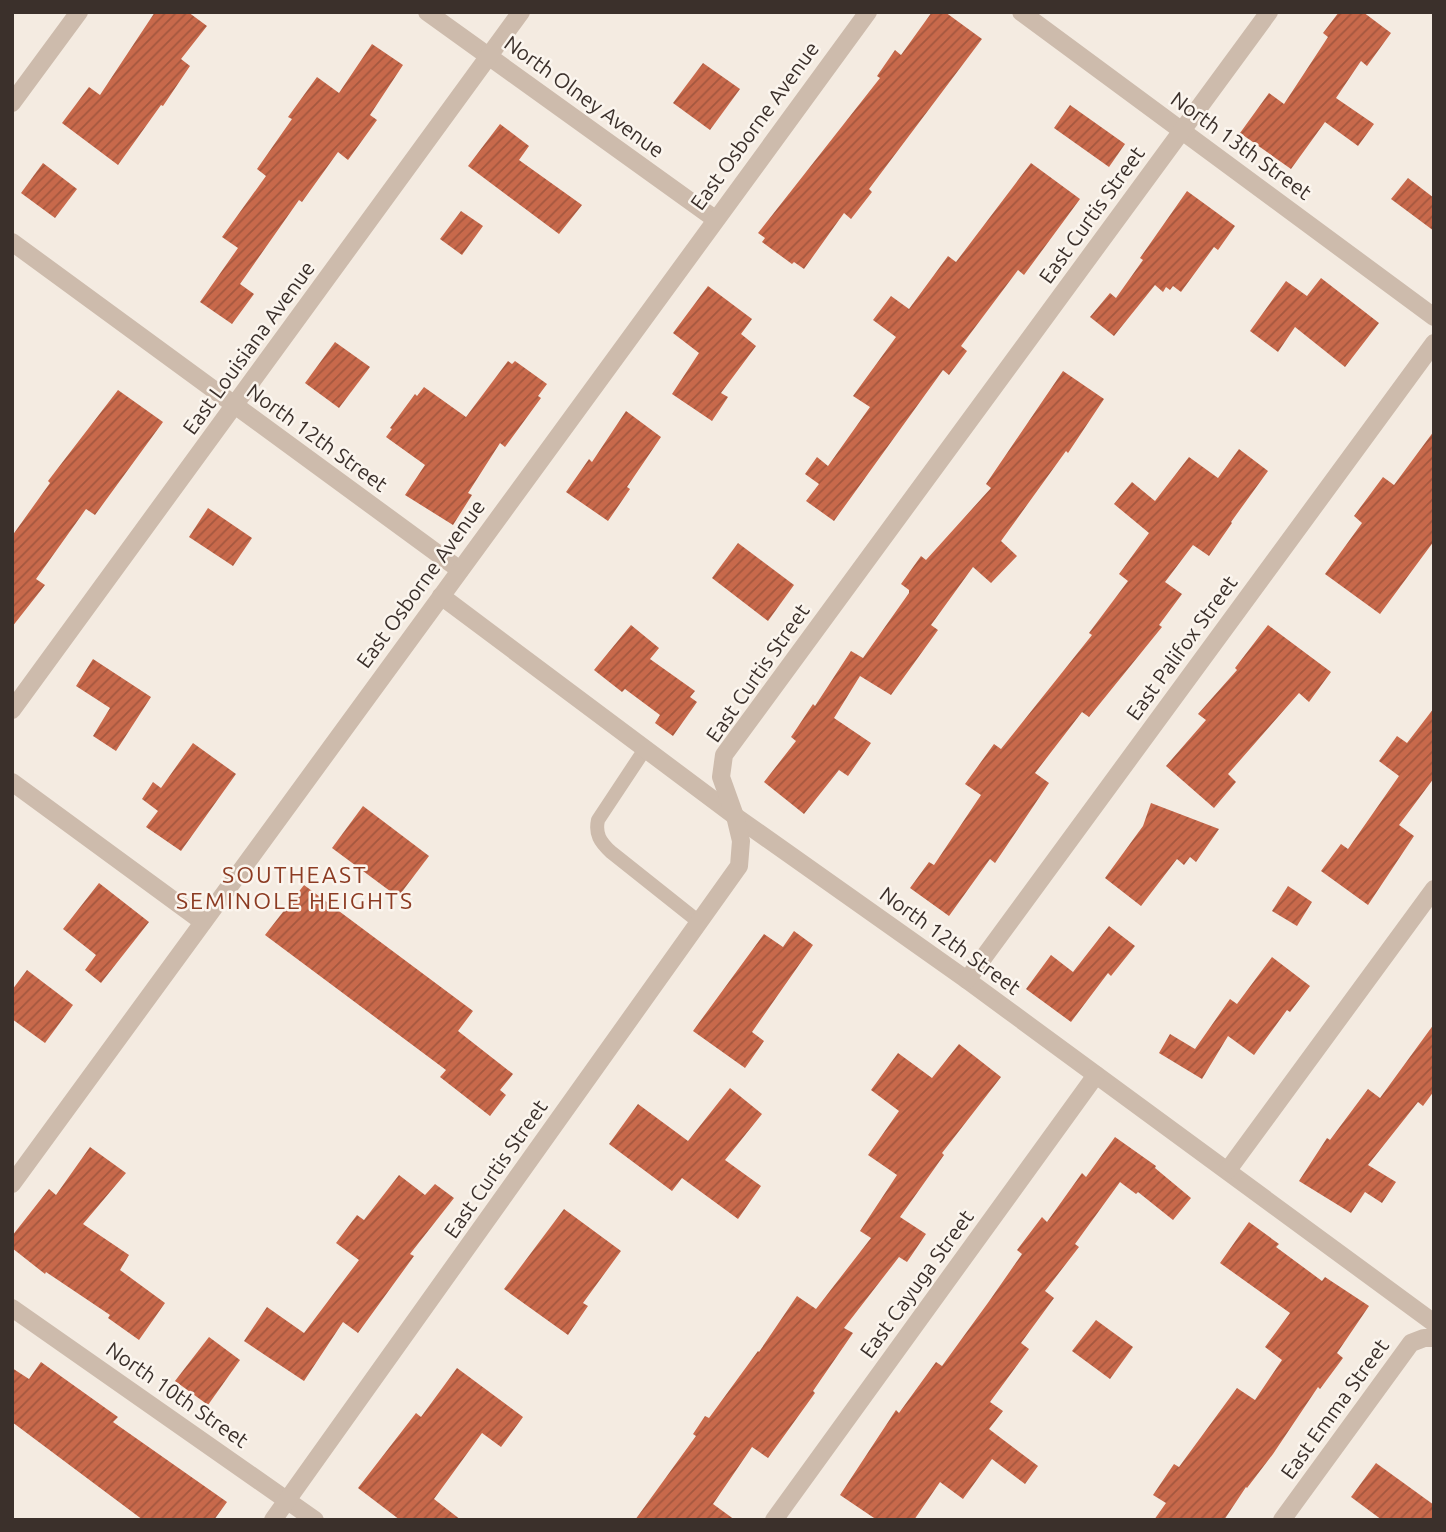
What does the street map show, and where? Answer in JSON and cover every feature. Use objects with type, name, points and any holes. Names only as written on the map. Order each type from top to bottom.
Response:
[{"type":"street","points":[[12,103],[79,12]]},
{"type":"street","name":"North Olney Avenue","points":[[427,12],[715,219]]},
{"type":"street","name":"East Louisiana Avenue","points":[[12,710],[521,12]]},
{"type":"street","name":"East Osborne Avenue","points":[[12,1184],[868,12]]},
{"type":"street","name":"North 13th Street","points":[[1021,12],[1434,317]]},
{"type":"street","name":"East Curtis Street","points":[[273,1520],[739,866],[741,841],[721,777],[724,755],[1269,12]]},
{"type":"street","name":"North 12th Street","points":[[12,242],[460,570]]},
{"type":"street","name":"East Palifox Street","points":[[967,980],[1434,343]]},
{"type":"street","name":"North 12th Street","points":[[441,596],[735,816],[967,980],[1434,1323]]},
{"type":"street","points":[[12,782],[203,922]]},
{"type":"street","points":[[1228,1170],[1434,889]]},
{"type":"street","name":"East Cayuga Street","points":[[774,1520],[1096,1075]]},
{"type":"street","name":"North 10th Street","points":[[12,1308],[315,1520]]},
{"type":"street","name":"East Emma Street","points":[[1282,1520],[1411,1343],[1423,1338],[1434,1338]]},
{"type":"lane","points":[[645,749],[598,820],[598,838],[611,852],[699,922]]},
{"type":"building","points":[[155,12],[188,12],[207,26],[181,59],[190,66],[118,165],[62,123],[89,87],[100,95]]},
{"type":"building","points":[[932,12],[945,12],[982,39],[869,189],[872,192],[851,219],[844,213],[804,269],[794,262],[792,264],[762,242],[765,238],[758,233],[880,78],[877,76],[895,50],[901,55]]},
{"type":"building","points":[[1339,12],[1363,12],[1391,33],[1367,66],[1361,61],[1336,98],[1374,124],[1358,146],[1325,122],[1291,169],[1240,133],[1269,93],[1284,104],[1328,37],[1323,33]]},
{"type":"building","points":[[372,44],[403,65],[370,115],[377,120],[348,160],[338,152],[302,202],[299,200],[240,284],[254,294],[232,324],[200,302],[238,248],[222,237],[266,176],[257,169],[292,119],[288,117],[317,77],[339,93]]},
{"type":"building","points":[[703,63],[740,89],[710,130],[673,103]]},
{"type":"building","points":[[1070,105],[1125,144],[1109,167],[1054,128]]},
{"type":"building","points":[[500,124],[529,146],[519,160],[582,205],[559,234],[468,166]]},
{"type":"building","points":[[43,163],[77,189],[55,218],[21,193]]},
{"type":"building","points":[[1031,163],[1080,199],[1024,275],[1018,270],[961,346],[967,351],[949,375],[943,370],[834,521],[806,501],[819,484],[805,474],[817,457],[828,466],[870,407],[853,396],[896,337],[873,320],[891,296],[909,309],[948,256],[956,262]]},
{"type":"building","points":[[1408,178],[1434,198],[1434,231],[1391,199]]},
{"type":"building","points":[[1187,191],[1235,226],[1218,250],[1214,247],[1181,292],[1173,286],[1170,290],[1166,287],[1163,292],[1155,285],[1114,336],[1090,317],[1110,293],[1116,298],[1143,260],[1140,258]]},
{"type":"building","points":[[461,211],[483,226],[462,255],[440,239]]},
{"type":"building","points":[[1321,278],[1379,323],[1345,367],[1295,327],[1278,352],[1250,331],[1286,281],[1307,296]]},
{"type":"building","points":[[708,286],[752,319],[741,334],[756,346],[721,393],[728,397],[712,421],[672,394],[699,353],[673,333]]},
{"type":"building","points":[[335,342],[370,367],[339,408],[305,383]]},
{"type":"building","points":[[508,361],[512,364],[515,361],[547,384],[538,396],[541,398],[505,447],[500,443],[468,493],[472,495],[453,525],[405,495],[425,465],[386,437],[415,394],[417,396],[424,387],[466,417]]},
{"type":"building","points":[[1063,371],[1104,399],[1068,453],[1066,451],[1001,541],[1017,556],[991,583],[973,567],[931,625],[938,630],[891,695],[860,676],[834,718],[871,743],[848,776],[839,770],[804,814],[764,782],[796,741],[791,737],[851,651],[863,658],[909,593],[901,584],[921,556],[926,560],[991,488],[986,484]]},
{"type":"building","points":[[118,390],[163,422],[95,515],[86,509],[36,579],[45,585],[12,627],[12,536],[50,483],[48,481]]},
{"type":"building","points":[[626,411],[661,437],[608,521],[566,492],[589,459],[592,462]]},
{"type":"building","points":[[1434,431],[1434,541],[1380,614],[1325,574],[1362,523],[1354,516],[1383,477],[1394,485]]},
{"type":"building","points":[[1239,449],[1268,471],[1209,556],[1193,545],[1165,582],[1182,594],[1159,625],[1162,627],[1089,717],[1082,712],[1035,773],[1049,783],[995,863],[990,859],[949,916],[910,888],[929,862],[934,865],[981,795],[965,784],[994,744],[1001,749],[1092,635],[1089,633],[1128,581],[1119,574],[1149,533],[1114,504],[1132,482],[1155,501],[1189,457],[1218,478]]},
{"type":"building","points":[[208,508],[252,538],[233,566],[189,537]]},
{"type":"building","points":[[738,543],[794,585],[768,621],[712,578]]},
{"type":"building","points":[[631,625],[659,648],[650,659],[695,691],[690,697],[697,702],[673,736],[655,723],[660,715],[625,689],[622,692],[594,670]]},
{"type":"building","points":[[1268,625],[1331,672],[1309,702],[1299,693],[1228,774],[1236,782],[1214,808],[1166,766],[1206,720],[1198,714],[1237,670],[1235,668]]},
{"type":"building","points":[[93,659],[151,697],[116,751],[93,736],[110,708],[76,686]]},
{"type":"building","points":[[1434,708],[1434,778],[1399,825],[1414,836],[1368,905],[1321,871],[1341,844],[1348,849],[1399,776],[1379,761],[1397,736],[1407,743]]},
{"type":"building","points":[[193,743],[236,774],[181,851],[146,827],[158,811],[142,799],[153,782],[161,788]]},
{"type":"building","points":[[1151,803],[1219,829],[1196,862],[1190,857],[1184,865],[1177,859],[1141,906],[1105,878],[1143,826]]},
{"type":"building","points":[[363,806],[429,856],[398,897],[332,848]]},
{"type":"building","points":[[99,883],[149,922],[101,983],[85,970],[96,955],[63,929]]},
{"type":"building","points":[[304,885],[473,1011],[458,1031],[513,1074],[500,1090],[506,1095],[490,1116],[440,1077],[446,1070],[265,935]]},
{"type":"building","points":[[1288,886],[1312,902],[1297,926],[1272,911]]},
{"type":"building","points":[[1109,926],[1135,946],[1111,976],[1108,973],[1071,1022],[1026,989],[1051,955],[1073,972]]},
{"type":"building","points":[[794,931],[813,945],[752,1032],[764,1041],[745,1068],[693,1031],[764,934],[783,947]]},
{"type":"building","points":[[1272,957],[1310,986],[1290,1012],[1287,1010],[1254,1055],[1228,1036],[1202,1079],[1159,1053],[1170,1034],[1195,1049],[1230,999],[1237,1004]]},
{"type":"building","points":[[27,970],[73,1005],[45,1043],[12,1019],[12,990]]},
{"type":"building","points":[[1434,1024],[1434,1091],[1423,1106],[1418,1102],[1368,1165],[1396,1182],[1382,1203],[1365,1192],[1351,1213],[1299,1181],[1327,1138],[1330,1140],[1368,1089],[1380,1098]]},
{"type":"building","points":[[959,1044],[1001,1077],[942,1153],[944,1155],[900,1217],[926,1234],[907,1262],[899,1257],[844,1328],[853,1333],[813,1391],[815,1393],[768,1458],[752,1447],[713,1504],[735,1520],[635,1520],[696,1436],[693,1434],[705,1416],[709,1418],[797,1296],[816,1309],[871,1238],[860,1231],[897,1175],[868,1155],[899,1111],[871,1090],[898,1053],[932,1078]]},
{"type":"building","points":[[730,1088],[762,1114],[725,1160],[761,1186],[738,1219],[682,1178],[672,1191],[609,1144],[638,1104],[688,1141]]},
{"type":"building","points":[[1115,1137],[1156,1166],[1155,1168],[1191,1198],[1173,1220],[1138,1192],[1136,1194],[1120,1182],[1075,1244],[1079,1247],[1045,1291],[1054,1298],[1021,1343],[1029,1349],[990,1402],[1003,1411],[989,1429],[1038,1466],[1025,1484],[992,1459],[963,1499],[940,1482],[914,1520],[877,1520],[840,1495],[896,1410],[899,1413],[936,1362],[942,1366],[990,1300],[1022,1254],[1017,1250],[1042,1217],[1047,1222],[1082,1173],[1086,1177]]},
{"type":"building","points":[[90,1147],[126,1173],[83,1224],[129,1255],[120,1270],[165,1303],[139,1340],[108,1318],[110,1315],[46,1272],[45,1274],[12,1248],[12,1236],[49,1189],[56,1195]]},
{"type":"building","points":[[399,1175],[425,1195],[435,1184],[454,1198],[410,1254],[414,1256],[358,1333],[343,1322],[304,1381],[244,1341],[267,1307],[304,1333],[359,1260],[336,1243],[357,1215],[364,1220]]},
{"type":"building","points":[[564,1209],[621,1251],[583,1303],[588,1306],[568,1335],[504,1289]]},
{"type":"building","points":[[1249,1222],[1279,1244],[1276,1247],[1322,1281],[1325,1277],[1369,1306],[1337,1353],[1343,1358],[1320,1389],[1318,1387],[1224,1520],[1154,1520],[1166,1503],[1153,1495],[1174,1464],[1179,1467],[1237,1388],[1255,1400],[1282,1360],[1265,1347],[1290,1313],[1220,1263]]},
{"type":"building","points":[[1096,1320],[1133,1347],[1110,1379],[1072,1351]]},
{"type":"building","points":[[209,1337],[240,1360],[208,1405],[175,1381]]},
{"type":"building","points":[[41,1362],[118,1417],[113,1422],[227,1502],[214,1520],[143,1520],[12,1422],[12,1368],[29,1379]]},
{"type":"building","points":[[457,1368],[523,1417],[501,1447],[482,1433],[434,1499],[461,1520],[400,1520],[358,1488],[416,1413],[421,1417]]},
{"type":"building","points":[[1376,1463],[1434,1505],[1434,1520],[1382,1520],[1351,1497]]},
{"type":"district","name":"SOUTHEAST SEMINOLE HEIGHTS","points":[[295,888]]}]
